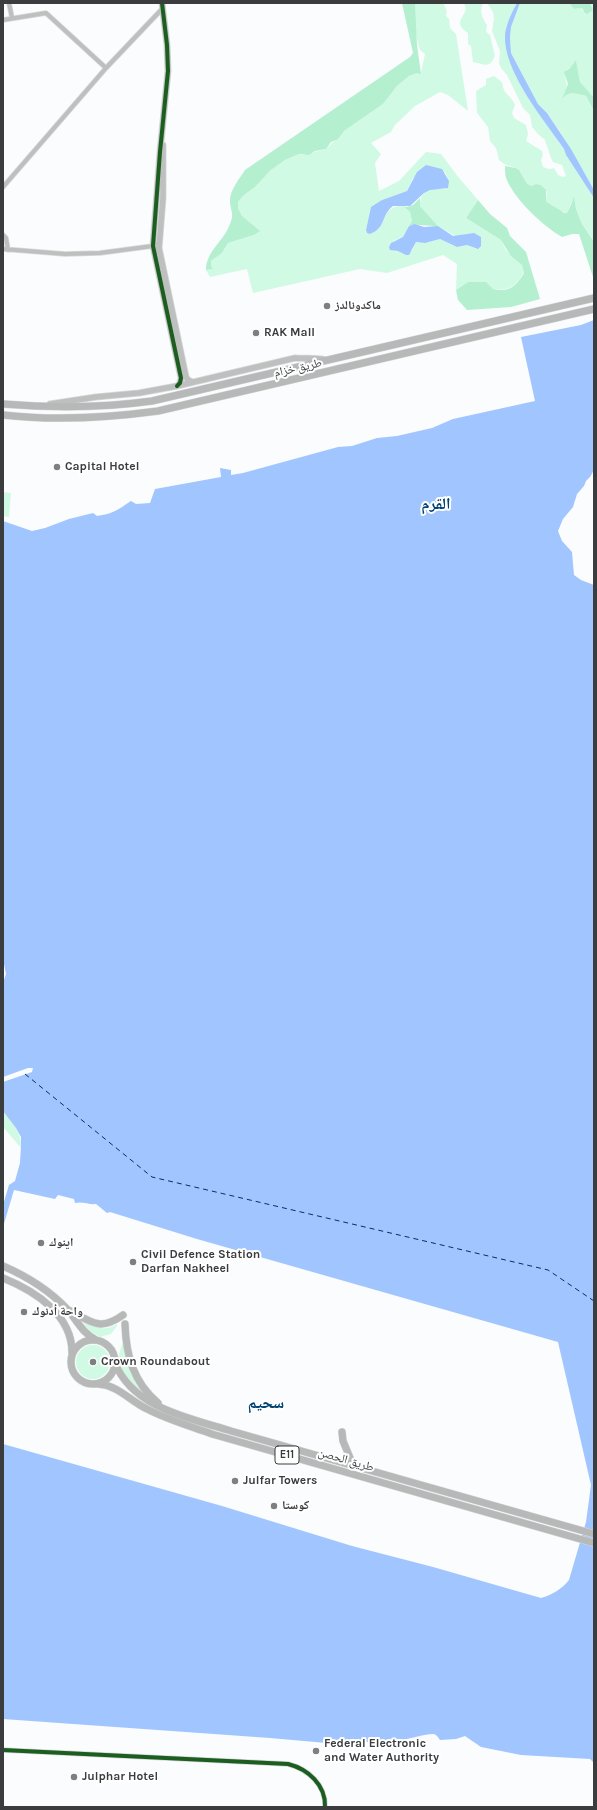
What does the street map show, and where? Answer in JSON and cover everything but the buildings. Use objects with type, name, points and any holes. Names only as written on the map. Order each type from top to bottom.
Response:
[{"type":"main road","name":"طريق خزام","points":[[3,404],[36,407],[84,408],[131,404],[176,397],[594,298]]},
{"type":"main road","name":"طريق خزام","points":[[3,415],[56,419],[112,417],[180,407],[594,309]]},
{"type":"main road","points":[[56,419],[59,411],[77,411],[84,408]]},
{"type":"main road","points":[[3,1266],[37,1284],[68,1309],[96,1324],[110,1324],[123,1315]]},
{"type":"main road","points":[[3,1278],[40,1298],[53,1310],[69,1331],[72,1345],[71,1361],[74,1375],[87,1384],[98,1384],[110,1376],[115,1363],[110,1348],[86,1334],[68,1309]]},
{"type":"main road","points":[[125,1324],[127,1353],[137,1378],[153,1398],[175,1413]]},
{"type":"main road","points":[[72,1354],[81,1343],[98,1341]]},
{"type":"main road","name":"طريق الحصن","points":[[115,1363],[119,1373],[134,1390],[153,1404],[175,1413],[594,1534]]},
{"type":"main road","name":"طريق الحصن","points":[[98,1384],[112,1386],[137,1403],[159,1415],[212,1434],[594,1543]]},
{"type":"main road","points":[[342,1432],[343,1441],[353,1465]]},
{"type":"street","points":[[9,3],[12,18]]},
{"type":"street","points":[[3,187],[162,5]]},
{"type":"street","points":[[162,5],[167,45],[168,70],[163,132],[163,198],[156,245],[181,378],[180,383],[177,386]]},
{"type":"street","points":[[3,20],[46,13],[106,68]]},
{"type":"street","points":[[3,235],[6,238],[5,249],[43,253],[100,253],[156,245]]},
{"type":"street","points":[[156,245],[163,270],[186,377],[188,380],[193,382]]},
{"type":"street","points":[[36,407],[96,397],[139,393],[177,386],[295,358],[307,360],[319,358],[329,360]]},
{"type":"street","points":[[3,1750],[288,1764],[302,1769],[315,1780],[324,1795],[325,1807]]},
{"type":"green space","points":[[402,3],[415,4],[417,45],[421,74],[417,73],[409,76],[397,86],[383,104],[344,131],[338,139],[331,142],[326,149],[315,151],[309,155],[299,154],[285,160],[271,170],[238,202],[238,208],[242,216],[260,231],[254,235],[228,243],[222,253],[211,261],[211,266],[213,269],[206,270],[209,257],[224,236],[230,224],[232,214],[230,196],[245,170],[410,57],[413,53]]},
{"type":"green space","points":[[413,3],[443,3],[447,11],[446,16],[449,19],[450,28],[456,34],[468,111],[448,95],[440,92],[415,106],[395,125],[391,132],[371,143],[381,154],[375,163],[379,191],[399,181],[426,152],[441,154],[478,200],[466,218],[501,240],[506,250],[522,265],[524,272],[519,280],[507,289],[492,289],[468,282],[456,290],[457,264],[443,255],[387,273],[360,269],[253,293],[247,269],[210,277],[206,270],[212,269],[211,261],[222,253],[228,243],[254,235],[259,231],[242,216],[238,208],[238,202],[244,195],[255,187],[271,170],[285,160],[299,154],[303,155],[326,149],[344,131],[383,104],[397,86],[409,76],[421,73],[425,54],[420,50],[417,41]],"holes":[[[445,172],[449,181],[445,189],[430,189],[424,193],[420,200],[420,206],[438,226],[477,249],[467,245],[457,247],[440,239],[425,243],[416,242],[412,251],[395,251],[393,241],[403,237],[412,221],[410,212],[403,206],[391,209],[376,231],[370,234],[366,230],[368,221],[382,200],[407,191],[413,178]]]},
{"type":"green space","points":[[464,3],[483,3],[481,9],[487,25],[486,32],[490,35],[495,56],[491,63],[486,65],[473,62],[471,46],[468,44],[468,33],[461,27],[460,24],[466,9]]},
{"type":"green space","points":[[487,3],[517,3],[506,31],[508,51],[519,81],[527,95],[564,149],[566,155],[594,198],[594,242],[582,224],[576,209],[574,197],[567,213],[550,205],[546,201],[547,192],[541,185],[532,186],[526,184],[517,169],[499,160],[496,148],[490,141],[488,127],[477,113],[476,91],[486,85],[486,79],[494,76],[502,82],[505,92],[515,105],[512,113],[514,118],[526,125],[528,134],[526,141],[542,151],[543,154],[541,160],[543,167],[549,169],[554,168],[558,175],[563,177],[566,176],[562,165],[553,162],[545,140],[532,127],[530,115],[523,108],[507,75],[501,68],[499,63],[500,51],[492,31],[494,19],[493,12]]},
{"type":"green space","points":[[520,3],[569,3],[574,9],[578,9],[580,7],[583,11],[593,10],[590,3],[594,3],[594,99],[580,82],[576,61],[570,68],[567,69],[565,75],[567,88],[563,97],[571,93],[586,96],[594,111],[594,190],[562,135],[547,113],[538,104],[511,53],[511,27]]},
{"type":"green space","points":[[569,3],[590,3],[593,10],[587,14],[582,8],[574,9]]},
{"type":"green space","points":[[576,60],[580,82],[594,98],[594,111],[586,96],[567,94],[562,99],[568,84],[564,72],[570,68]]},
{"type":"green space","points":[[505,166],[519,170],[527,184],[532,186],[536,184],[541,185],[546,190],[546,201],[564,213],[567,213],[574,196],[576,209],[582,224],[594,242],[594,280],[579,234],[572,234],[562,237],[538,219],[515,195],[506,178]]},
{"type":"green space","points":[[420,198],[420,206],[438,226],[409,226],[412,221],[410,212],[403,206],[407,207],[413,205]]},
{"type":"green space","points":[[478,200],[490,214],[507,228],[510,236],[526,252],[540,299],[511,307],[467,310],[458,300],[456,290],[468,282],[486,282],[493,289],[503,290],[515,285],[524,273],[522,265],[511,256],[501,240],[466,218]]},
{"type":"green space","points":[[3,492],[11,493],[9,517],[3,516]]},
{"type":"green space","points":[[3,1111],[13,1124],[20,1137],[21,1148],[3,1127]]},
{"type":"green space","points":[[82,1321],[100,1328],[108,1328],[117,1324],[117,1326],[111,1334],[100,1337],[89,1331]]},
{"type":"green space","points":[[123,1341],[130,1371],[148,1396],[128,1380],[121,1369],[119,1355]]},
{"type":"green space","points":[[90,1345],[96,1345],[100,1346],[107,1352],[110,1362],[109,1369],[103,1376],[96,1379],[90,1379],[86,1378],[79,1372],[76,1365],[76,1359],[77,1355],[83,1348]]},
{"type":"water","points":[[517,3],[520,3],[511,27],[511,53],[538,104],[547,113],[571,149],[594,190],[594,198],[566,155],[564,149],[526,95],[511,64],[506,49],[505,35],[511,14]]},
{"type":"water","points":[[426,165],[442,169],[449,181],[448,188],[430,190],[424,193],[410,206],[393,206],[387,213],[379,228],[370,234],[367,233],[366,230],[371,207],[382,200],[407,191],[417,172]]},
{"type":"water","points":[[415,224],[424,227],[438,226],[453,236],[474,233],[481,237],[481,246],[478,249],[467,245],[457,247],[440,239],[425,243],[416,242],[409,255],[390,250],[389,247],[391,243],[403,237],[409,226]]},
{"type":"water","points":[[594,320],[594,470],[577,494],[573,507],[563,519],[558,531],[562,541],[572,552],[574,575],[581,580],[594,585],[594,1763],[590,1759],[521,1755],[481,1747],[465,1736],[456,1739],[440,1740],[434,1734],[429,1734],[397,1741],[396,1747],[380,1746],[377,1744],[352,1739],[338,1744],[3,1719],[3,1444],[222,1506],[352,1546],[433,1567],[541,1598],[556,1591],[569,1580],[586,1522],[591,1485],[558,1342],[197,1239],[110,1212],[107,1213],[96,1204],[81,1202],[75,1203],[74,1199],[58,1195],[55,1199],[14,1190],[3,1227],[3,1205],[9,1185],[15,1181],[20,1163],[21,1137],[3,1111],[3,1082],[32,1072],[33,1068],[28,1068],[3,1077],[3,983],[6,974],[3,959],[3,521],[32,531],[93,513],[97,516],[103,515],[116,511],[131,501],[136,504],[150,503],[155,489],[221,477],[220,468],[231,470],[231,475],[243,473],[338,447],[352,446],[377,438],[397,436],[432,428],[453,419],[535,401],[521,337],[581,325]]},
{"type":"ferry route","points":[[25,1074],[152,1177],[548,1270],[594,1301]]},
{"type":"cycle path","points":[[162,3],[167,45],[168,71],[153,246],[181,378],[180,383],[177,386]]},
{"type":"cycle path","points":[[3,1750],[288,1764],[295,1766],[309,1774],[314,1779],[319,1785],[325,1799],[325,1807]]},
{"type":"place","name":"ماكدونالدز","points":[[327,306]]},
{"type":"place","name":"RAK Mall","points":[[256,333]]},
{"type":"place","name":"Capital Hotel","points":[[57,467]]},
{"type":"place","name":"اينوك","points":[[41,1243]]},
{"type":"place","name":"Civil Defence Station Darfan Nakheel","points":[[133,1262]]},
{"type":"place","name":"واحة أدنوك","points":[[24,1312]]},
{"type":"place","name":"Crown Roundabout","points":[[93,1362]]},
{"type":"place","name":"Julfar Towers","points":[[235,1481]]},
{"type":"place","name":"كوستا","points":[[274,1506]]},
{"type":"place","name":"Federal Electronic and Water Authority","points":[[316,1751]]},
{"type":"place","name":"Julphar Hotel","points":[[74,1777]]},
{"type":"district","name":"القرم","points":[[436,504]]},
{"type":"district","name":"سحيم","points":[[266,1403]]}]
